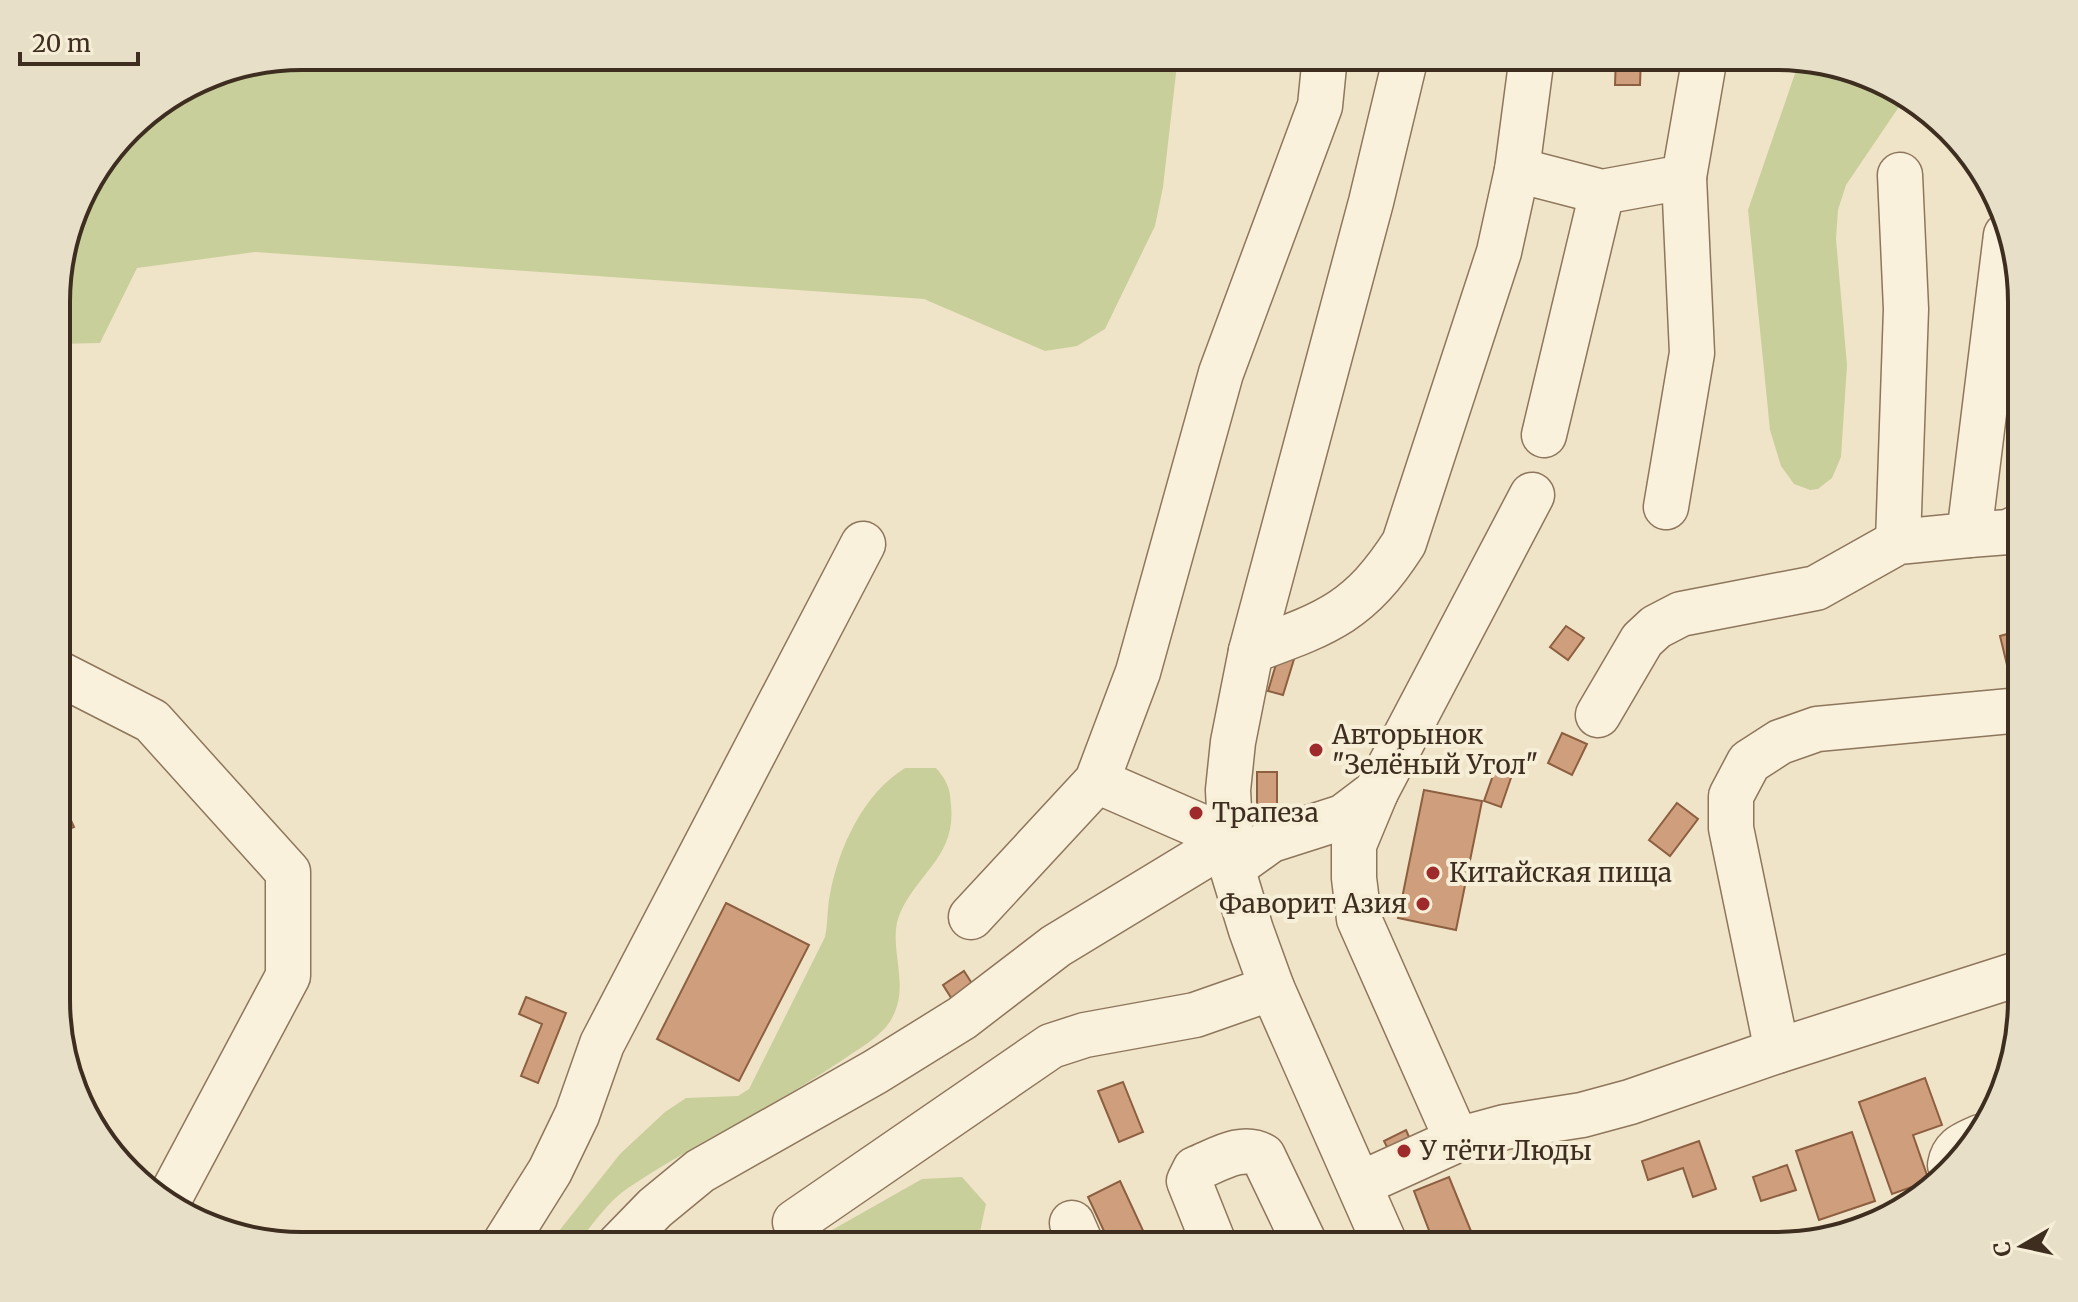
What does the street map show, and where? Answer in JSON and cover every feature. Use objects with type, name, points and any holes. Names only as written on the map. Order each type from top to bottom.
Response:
[{"type":"street","points":[[971,917],[1097,781],[1138,672],[1221,373],[1320,106],[1324,70]]},
{"type":"street","points":[[1380,1232],[1272,988],[1230,854],[1228,790],[1233,742],[1251,651],[1371,202],[1403,70]]},
{"type":"street","points":[[1251,651],[1333,618],[1363,597],[1404,543],[1499,252],[1517,170],[1530,70]]},
{"type":"street","points":[[1666,507],[1692,353],[1684,177],[1703,70]]},
{"type":"street","points":[[1517,170],[1602,192],[1684,177]]},
{"type":"street","points":[[1898,542],[1906,309],[1900,175]]},
{"type":"street","points":[[1544,435],[1602,192]]},
{"type":"street","points":[[1969,535],[2004,255]]},
{"type":"street","points":[[1457,1140],[1359,919],[1354,845],[1376,792],[1532,495]]},
{"type":"street","points":[[1598,715],[1642,640],[1656,627],[1681,614],[1816,588],[1898,542],[2008,532]]},
{"type":"street","points":[[512,1232],[550,1171],[577,1115],[602,1044],[863,544]]},
{"type":"street","points":[[70,679],[152,721],[288,872],[288,976],[173,1193]]},
{"type":"street","points":[[1777,1051],[1731,828],[1731,796],[1749,762],[1780,742],[1817,729],[2008,711]]},
{"type":"street","points":[[1097,781],[1216,833],[1230,854]]},
{"type":"street","points":[[632,1232],[700,1171],[875,1072],[962,1018],[1056,946],[1230,854],[1343,817],[1376,792]]},
{"type":"street","points":[[1360,1184],[1457,1140],[1505,1127],[1594,1112],[2008,977]]},
{"type":"street","points":[[795,1222],[1051,1046],[1085,1035],[1195,1015],[1272,988]]},
{"type":"street","points":[[1209,1232],[1189,1181],[1195,1169],[1243,1150],[1255,1150],[1263,1156],[1299,1232]]},
{"type":"green space","points":[[302,70],[1176,70],[1163,187],[1155,226],[1105,329],[1077,346],[1045,351],[924,299],[255,252],[137,268],[100,343],[70,344],[72,272],[78,242],[94,200],[118,161],[149,128],[186,101],[242,78]]},
{"type":"green space","points":[[1796,71],[1850,82],[1900,106],[1846,185],[1838,210],[1836,239],[1847,365],[1841,457],[1832,478],[1818,489],[1810,490],[1794,484],[1781,466],[1770,430],[1748,210]]},
{"type":"green space","points":[[905,768],[936,768],[949,789],[951,822],[942,850],[901,911],[896,937],[900,991],[888,1024],[872,1040],[820,1074],[628,1188],[606,1207],[586,1232],[558,1232],[620,1154],[665,1112],[686,1098],[738,1096],[749,1089],[825,937],[834,876],[847,840],[865,807],[890,779]]},
{"type":"green space","points":[[962,1177],[986,1204],[980,1232],[830,1232],[832,1230],[922,1179]]},
{"type":"building","points":[[1616,70],[1641,70],[1640,85],[1615,85]]},
{"type":"building","points":[[1566,626],[1584,638],[1568,660],[1550,647]]},
{"type":"building","points":[[2008,634],[2008,669],[2000,636]]},
{"type":"building","points":[[1280,651],[1295,656],[1283,695],[1268,691]]},
{"type":"building","points":[[1562,733],[1587,744],[1572,775],[1548,763]]},
{"type":"building","points":[[1496,767],[1513,772],[1501,807],[1484,801]]},
{"type":"building","points":[[1257,772],[1277,772],[1277,810],[1257,810]]},
{"type":"building","points":[[1424,790],[1482,801],[1456,930],[1398,918]]},
{"type":"building","points":[[1677,803],[1698,819],[1670,856],[1649,840]]},
{"type":"building","points":[[726,903],[809,945],[739,1081],[657,1039]]},
{"type":"building","points":[[964,971],[978,993],[957,1007],[943,985]]},
{"type":"building","points":[[526,997],[566,1013],[538,1083],[521,1076],[542,1024],[519,1014]]},
{"type":"building","points":[[1925,1078],[1942,1125],[1913,1135],[1927,1176],[1913,1187],[1892,1194],[1859,1102]]},
{"type":"building","points":[[1123,1082],[1143,1132],[1119,1142],[1098,1091]]},
{"type":"building","points":[[1406,1130],[1415,1151],[1394,1161],[1384,1141]]},
{"type":"building","points":[[1852,1132],[1875,1201],[1819,1220],[1796,1151]]},
{"type":"building","points":[[1699,1141],[1716,1189],[1693,1197],[1683,1168],[1648,1180],[1642,1161]]},
{"type":"building","points":[[1787,1165],[1796,1190],[1761,1201],[1753,1177]]},
{"type":"building","points":[[1449,1177],[1471,1232],[1430,1232],[1414,1191]]},
{"type":"building","points":[[1120,1181],[1144,1232],[1104,1232],[1088,1197]]},
{"type":"place","name":"Авторынок \"Зелёный Угол\"","points":[[1316,750]]},
{"type":"place","name":"Трапеза","points":[[1196,813]]},
{"type":"place","name":"Китайская пища","points":[[1433,873]]},
{"type":"place","name":"Фаворит Азия","points":[[1423,904]]},
{"type":"place","name":"У тёти Люды","points":[[1404,1151]]}]
